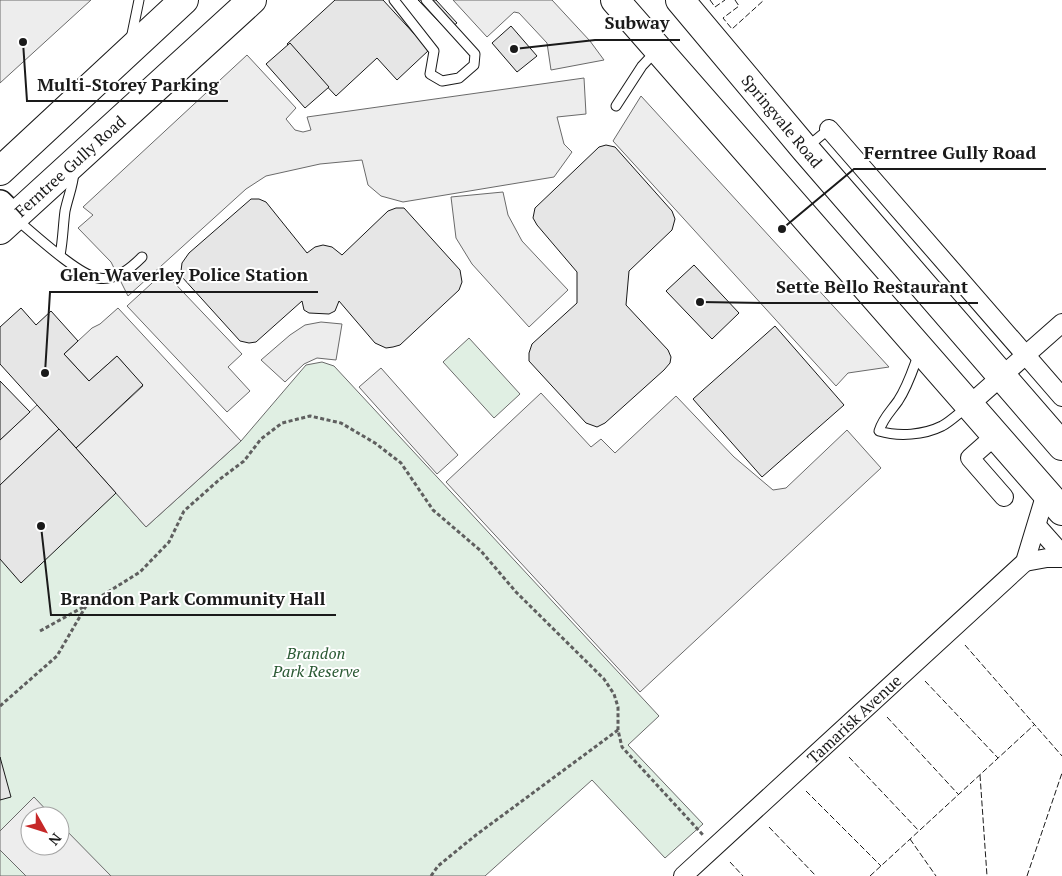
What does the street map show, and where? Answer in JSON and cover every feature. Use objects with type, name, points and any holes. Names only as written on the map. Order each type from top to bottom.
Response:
[{"type":"main road","points":[[0,171],[184,0]]},
{"type":"main road","name":"Ferntree Gully Road","points":[[5,217],[74,162],[252,0]]},
{"type":"main road","points":[[615,0],[1054,502]]},
{"type":"main road","name":"Springvale Road","points":[[680,0],[805,149],[1062,446]]},
{"type":"main road","points":[[0,141],[7,140],[29,144]]},
{"type":"street","name":"Springvale Road","points":[[829,128],[1062,397]]},
{"type":"street","points":[[969,405],[1062,323]]},
{"type":"street","points":[[996,435],[970,458],[1004,497]]},
{"type":"street","name":"Tamarisk Avenue","points":[[683,876],[1025,562],[1037,526],[1054,502]]},
{"type":"street","points":[[1037,526],[1062,554]]},
{"type":"street","points":[[1025,562],[1047,558],[1062,558]]},
{"type":"lane","points":[[129,52],[139,0]]},
{"type":"lane","points":[[394,0],[434,51],[430,74],[442,81],[459,78],[474,65],[475,54],[426,0]]},
{"type":"lane","points":[[616,106],[642,66],[658,49]]},
{"type":"lane","points":[[805,149],[829,128]]},
{"type":"lane","points":[[60,255],[64,238],[65,211],[73,184],[74,162]]},
{"type":"lane","points":[[5,217],[75,267],[98,278],[112,277],[127,272],[142,257]]},
{"type":"lane","points":[[921,349],[906,386],[887,414],[879,431],[891,434],[906,434],[933,430],[947,423],[969,405]]},
{"type":"path","points":[[40,631],[140,572],[169,542],[184,511],[220,479],[244,461],[261,439],[282,423],[310,416],[341,423],[375,443],[401,463],[433,510],[481,551],[516,592],[604,679],[614,694],[618,707],[618,730],[622,747],[714,847]]},
{"type":"path","points":[[0,706],[57,656],[87,605]]},
{"type":"path","points":[[430,876],[438,866],[476,834],[618,730]]},
{"type":"green space","points":[[469,338],[520,394],[494,418],[443,362]]},
{"type":"green space","name":"Brandon Park Reserve","points":[[322,362],[334,366],[659,716],[628,745],[703,824],[665,858],[592,780],[485,876],[0,876],[0,485],[59,429],[146,527],[241,441],[306,365]]},
{"type":"shaded area","points":[[0,0],[91,0],[0,83]]},
{"type":"shaded area","points":[[453,0],[552,0],[590,41],[604,60],[551,70],[547,43],[519,13],[514,12],[487,37]]},
{"type":"shaded area","points":[[247,55],[296,108],[286,119],[295,130],[303,132],[311,130],[307,117],[584,78],[586,114],[557,117],[564,144],[572,152],[554,177],[403,202],[381,196],[368,185],[362,160],[320,164],[266,176],[246,189],[128,296],[111,262],[78,228],[93,215],[83,207]]},
{"type":"shaded area","points":[[641,96],[889,367],[848,373],[836,386],[613,141]]},
{"type":"shaded area","points":[[503,192],[508,215],[522,241],[568,290],[529,327],[472,264],[456,238],[451,197]]},
{"type":"shaded area","points":[[164,272],[242,354],[228,367],[250,391],[227,412],[127,306]]},
{"type":"shaded area","points":[[118,308],[241,441],[146,527],[76,448],[143,386],[117,356],[89,381],[64,354],[92,328],[100,324]]},
{"type":"shaded area","points":[[321,322],[342,324],[336,360],[317,358],[304,364],[285,382],[261,360],[290,335],[305,325]]},
{"type":"shaded area","points":[[381,368],[458,455],[437,474],[359,387]]},
{"type":"shaded area","points":[[541,393],[591,447],[601,439],[615,453],[676,396],[734,457],[773,490],[786,488],[847,430],[881,468],[640,692],[446,482]]},
{"type":"shaded area","points":[[37,405],[59,429],[0,485],[0,440]]},
{"type":"shaded area","points":[[34,797],[43,806],[25,806]]},
{"type":"shaded area","points":[[20,811],[20,856],[70,856],[70,834],[111,876],[26,876],[0,850],[0,831]]},
{"type":"building","points":[[335,0],[383,0],[429,50],[397,80],[377,58],[336,96],[287,44]]},
{"type":"building","points":[[418,0],[436,0],[457,23],[447,30]]},
{"type":"building","points":[[511,26],[537,56],[517,72],[492,43]]},
{"type":"building","points":[[290,43],[329,87],[305,108],[266,64]]},
{"type":"building","points":[[606,145],[615,147],[672,211],[675,219],[672,230],[629,271],[626,305],[668,350],[671,357],[670,363],[664,370],[605,423],[597,427],[586,423],[529,361],[532,344],[577,303],[577,272],[533,218],[535,208],[599,147]]},
{"type":"building","points":[[251,199],[259,199],[266,202],[307,253],[315,247],[323,245],[332,247],[342,255],[388,211],[404,208],[460,270],[462,282],[459,290],[400,345],[393,347],[386,348],[375,343],[339,301],[335,311],[329,314],[309,313],[304,310],[302,301],[256,342],[240,341],[182,277],[181,271],[182,263],[189,253]]},
{"type":"building","points":[[694,265],[739,313],[712,339],[666,291]]},
{"type":"building","points":[[21,308],[36,325],[51,311],[78,341],[64,354],[89,381],[117,356],[143,385],[76,448],[0,364],[0,327]]},
{"type":"building","points":[[775,326],[844,405],[762,477],[693,399]]},
{"type":"building","points":[[0,381],[30,412],[0,440]]},
{"type":"building","points":[[59,429],[116,493],[21,583],[0,559],[0,485]]},
{"type":"building","points":[[0,757],[11,797],[0,800]]},
{"type":"fence","points":[[710,0],[715,7],[725,0]]},
{"type":"fence","points":[[735,0],[739,6],[723,18],[732,29],[764,0]]},
{"type":"fence","points":[[965,645],[1062,756]]},
{"type":"fence","points":[[925,681],[998,758]]},
{"type":"fence","points":[[887,717],[958,794]]},
{"type":"fence","points":[[870,876],[1034,725]]},
{"type":"fence","points":[[849,757],[919,831]]},
{"type":"fence","points":[[1027,876],[1062,773]]},
{"type":"fence","points":[[980,775],[987,876]]},
{"type":"fence","points":[[806,791],[881,866]]},
{"type":"fence","points":[[769,827],[816,876]]},
{"type":"fence","points":[[910,839],[936,876]]},
{"type":"fence","points":[[730,862],[743,876]]},
{"type":"place","name":"Multi-Storey Parking","points":[[23,42]]},
{"type":"place","name":"Subway","points":[[514,49]]},
{"type":"place","name":"Ferntree Gully Road","points":[[782,229]]},
{"type":"place","name":"Sette Bello Restaurant","points":[[700,302]]},
{"type":"place","name":"Glen Waverley Police Station","points":[[45,373]]},
{"type":"place","name":"Brandon Park Community Hall","points":[[41,526]]}]
